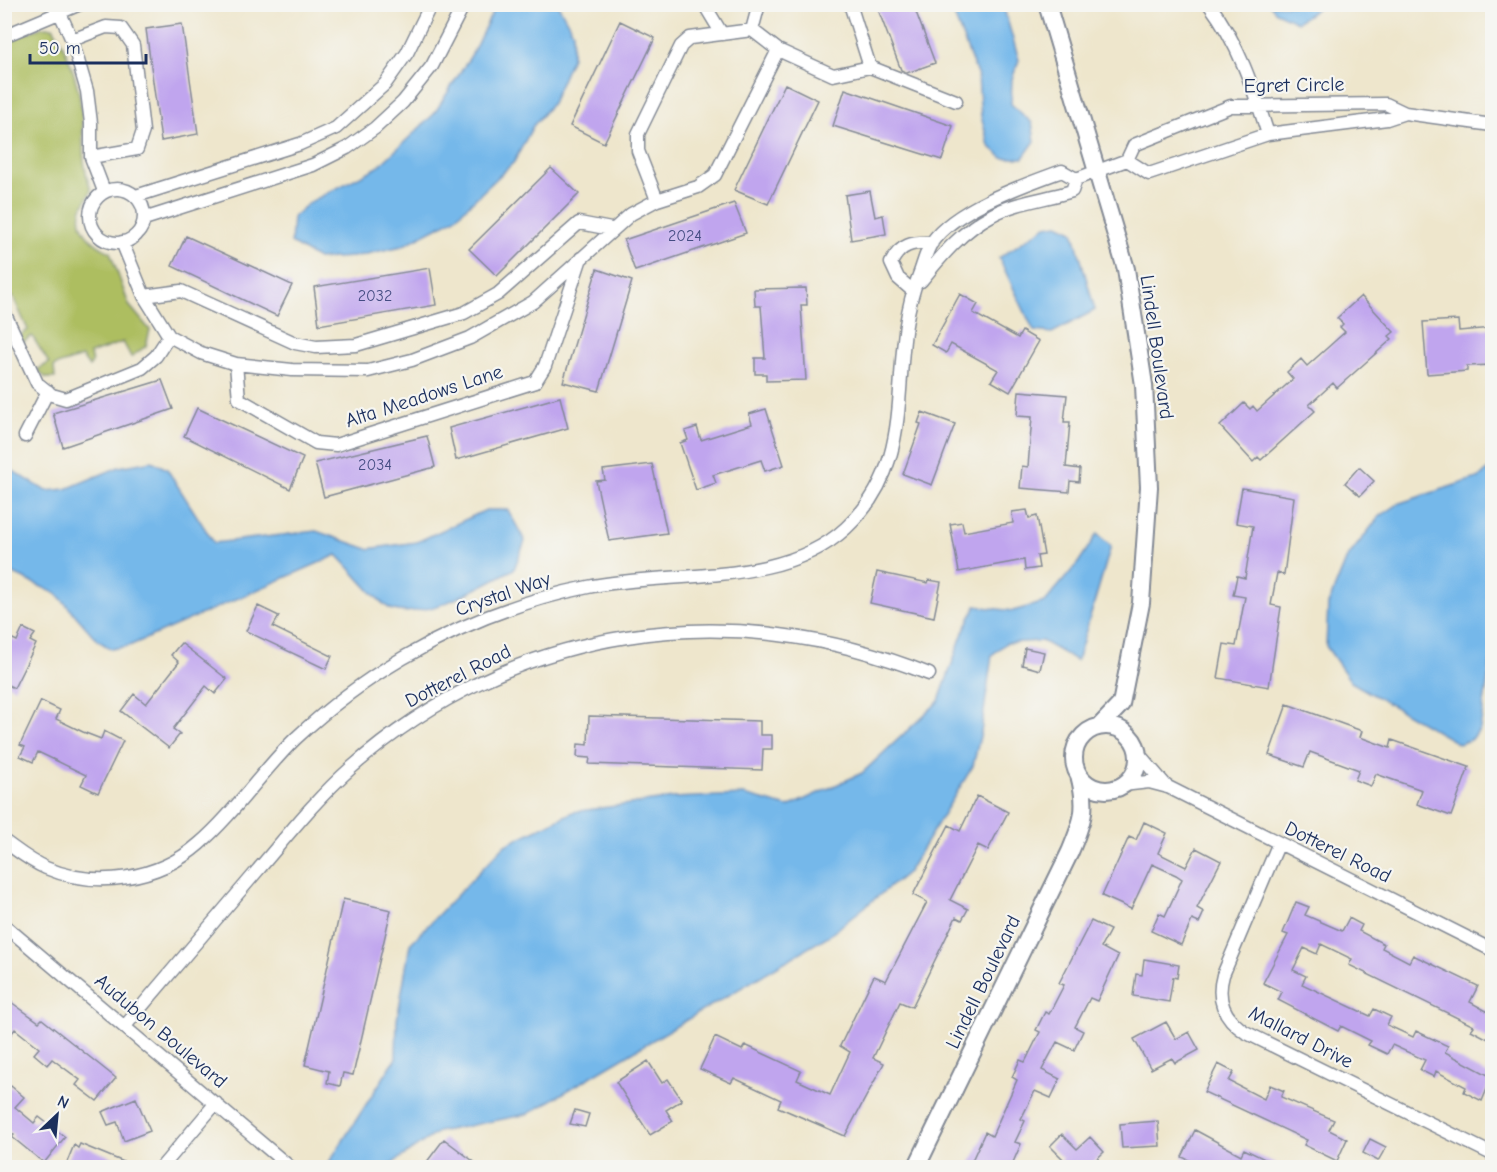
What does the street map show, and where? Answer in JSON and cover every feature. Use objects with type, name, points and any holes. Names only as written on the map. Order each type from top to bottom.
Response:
[{"type":"street","points":[[4,36],[80,4]]},
{"type":"street","points":[[136,196],[300,144],[336,128],[385,84],[407,53],[431,4]]},
{"type":"street","points":[[144,219],[313,165],[347,148],[375,128],[403,102],[432,66],[464,4]]},
{"type":"street","points":[[704,4],[722,34]]},
{"type":"street","points":[[752,30],[759,4]]},
{"type":"street","points":[[850,4],[870,67]]},
{"type":"street","name":"Lindell Boulevard","points":[[1047,4],[1099,172],[1126,269],[1137,327],[1148,443],[1147,545],[1141,603],[1121,704],[1135,747]]},
{"type":"street","points":[[1209,4],[1223,22],[1238,51],[1268,134]]},
{"type":"street","points":[[60,13],[72,40],[87,91],[92,123],[91,158],[104,191]]},
{"type":"street","points":[[72,40],[106,27],[121,28],[133,45],[143,131],[136,148],[91,158]]},
{"type":"street","points":[[657,200],[638,151],[638,134],[681,46],[690,38],[752,30],[778,50],[833,75],[870,67],[956,100]]},
{"type":"street","name":"Alta Meadows Lane","points":[[169,336],[201,352],[236,364],[292,370],[368,371],[412,360],[470,338],[533,302],[611,229],[657,200],[698,187],[715,176],[778,50]]},
{"type":"street","name":"Egret Circle","points":[[1099,172],[1127,160],[1134,145],[1231,106],[1386,104],[1405,112],[1492,125]]},
{"type":"street","name":"Egret Circle","points":[[1127,160],[1149,174],[1268,134],[1387,119],[1405,112]]},
{"type":"street","name":"Crystal Way","points":[[4,841],[28,859],[68,875],[113,879],[158,869],[198,846],[264,772],[332,708],[382,671],[444,636],[508,609],[586,587],[632,579],[760,569],[791,561],[827,544],[846,529],[873,496],[893,452],[898,417],[903,332],[913,291],[932,243],[960,216],[1036,181],[1062,171],[1076,179],[1099,172]]},
{"type":"street","name":"Crystal Way","points":[[913,291],[946,250],[971,227],[994,213],[1072,191],[1076,179]]},
{"type":"street","points":[[121,188],[136,196],[141,203],[144,219],[137,234],[122,242],[105,240],[93,228],[90,212],[92,204],[104,191],[121,188]]},
{"type":"street","points":[[144,296],[181,291],[295,343],[316,347],[356,345],[445,320],[498,294],[579,223],[611,229]]},
{"type":"street","points":[[4,312],[37,383],[66,399],[142,368],[156,356],[169,336],[144,296],[122,242]]},
{"type":"street","points":[[913,291],[898,279],[891,263],[901,248],[912,242],[932,243]]},
{"type":"street","name":"Alta Meadows Lane","points":[[236,364],[238,399],[316,442],[336,445],[535,382],[545,366],[581,257]]},
{"type":"street","points":[[25,436],[48,391]]},
{"type":"street","name":"Dotterel Road","points":[[125,1026],[301,820],[350,769],[411,722],[488,678],[550,655],[614,638],[669,631],[713,629],[769,632],[818,639],[882,655],[929,674]]},
{"type":"street","points":[[1100,726],[1113,727],[1124,732],[1135,747],[1137,765],[1132,776],[1117,787],[1099,789],[1088,784],[1079,775],[1074,763],[1075,751],[1080,740],[1089,731],[1100,726],[1121,704]]},
{"type":"street","name":"Dotterel Road","points":[[1135,747],[1168,787]]},
{"type":"street","name":"Lindell Boulevard","points":[[916,1167],[1070,852],[1085,814],[1084,794],[1079,775]]},
{"type":"street","name":"Dotterel Road","points":[[1117,787],[1149,782],[1168,787],[1492,950]]},
{"type":"street","name":"Lindell Boulevard","points":[[1085,814],[1117,787]]},
{"type":"street","name":"Mallard Drive","points":[[1278,844],[1223,975],[1220,997],[1228,1018],[1245,1032],[1492,1154]]},
{"type":"street","name":"Audubon Boulevard","points":[[4,925],[291,1167]]},
{"type":"street","points":[[161,1167],[216,1103]]},
{"type":"green space","points":[[43,27],[53,27],[58,36],[71,66],[80,97],[84,158],[91,190],[80,219],[84,231],[88,237],[110,252],[129,305],[150,330],[146,346],[131,357],[123,342],[90,354],[92,363],[89,367],[82,357],[54,366],[55,378],[46,378],[37,370],[49,363],[32,336],[23,342],[19,336],[28,330],[13,297],[5,296],[5,44],[17,36]]},
{"type":"water","points":[[496,5],[558,5],[573,32],[572,57],[552,103],[533,126],[514,162],[454,219],[402,246],[353,257],[318,259],[291,243],[293,217],[310,202],[378,167],[434,114],[472,54]]},
{"type":"water","points":[[950,5],[1003,5],[1019,60],[1012,79],[1011,104],[1032,123],[1035,141],[1023,158],[1003,158],[989,146],[981,116],[978,77]]},
{"type":"water","points":[[1270,5],[1323,5],[1297,22],[1276,12]]},
{"type":"water","points":[[1058,224],[1073,231],[1095,310],[1052,333],[1034,331],[999,258],[1046,226]]},
{"type":"water","points":[[152,461],[167,469],[214,543],[316,531],[368,549],[417,542],[486,510],[508,510],[525,541],[514,569],[435,607],[402,612],[389,608],[337,555],[129,646],[111,649],[97,640],[57,594],[5,570],[5,466],[46,491],[66,489],[119,467]]},
{"type":"water","points":[[1492,466],[1492,653],[1480,729],[1472,739],[1459,744],[1351,682],[1326,646],[1328,605],[1347,558],[1379,517],[1400,503],[1480,477]]},
{"type":"water","points":[[1097,534],[1111,546],[1077,661],[1042,641],[1006,643],[992,655],[981,732],[973,766],[908,872],[830,935],[528,1114],[438,1132],[387,1167],[326,1167],[396,1058],[397,1020],[410,944],[505,845],[573,812],[673,798],[744,795],[788,807],[862,773],[939,701],[962,635],[976,606],[1013,611],[1045,602],[1078,563]]},
{"type":"building","points":[[876,4],[913,4],[935,63],[907,73],[901,70]]},
{"type":"building","points":[[620,21],[655,38],[604,143],[570,126]]},
{"type":"building","points":[[182,24],[198,134],[161,141],[146,29]]},
{"type":"building","points":[[785,84],[818,100],[768,204],[734,190]]},
{"type":"building","points":[[845,89],[953,126],[942,160],[833,126]]},
{"type":"building","points":[[551,168],[579,194],[497,276],[469,249]]},
{"type":"building","points":[[870,191],[875,217],[883,215],[886,234],[851,240],[845,195]]},
{"type":"building","points":[[734,203],[746,233],[635,271],[624,240]]},
{"type":"building","points":[[186,236],[292,285],[277,316],[172,266]]},
{"type":"building","points":[[430,268],[436,305],[319,325],[314,287]]},
{"type":"building","points":[[597,269],[632,281],[599,391],[563,382]]},
{"type":"building","points":[[806,288],[807,305],[801,305],[806,380],[766,381],[766,374],[755,374],[755,358],[765,358],[761,306],[755,306],[754,289]]},
{"type":"building","points":[[960,294],[978,304],[973,313],[1018,338],[1022,331],[1039,341],[1010,392],[991,381],[998,370],[951,344],[946,353],[932,345]]},
{"type":"building","points":[[1361,296],[1394,332],[1389,336],[1392,339],[1337,388],[1333,383],[1309,405],[1315,411],[1261,460],[1258,457],[1253,462],[1220,426],[1244,403],[1250,409],[1253,406],[1257,411],[1293,379],[1287,372],[1301,359],[1307,366],[1345,332],[1340,327],[1343,324],[1337,318]]},
{"type":"building","points":[[1458,320],[1459,331],[1492,328],[1492,365],[1467,366],[1467,371],[1427,374],[1423,322]]},
{"type":"building","points":[[162,380],[173,409],[63,447],[53,413]]},
{"type":"building","points":[[1019,391],[1067,395],[1064,422],[1070,422],[1066,467],[1080,469],[1079,482],[1070,481],[1069,492],[1020,488],[1022,466],[1028,467],[1032,417],[1017,416]]},
{"type":"building","points":[[560,397],[568,428],[456,460],[449,428]]},
{"type":"building","points":[[197,408],[303,458],[290,489],[184,436]]},
{"type":"building","points":[[766,409],[784,465],[765,471],[761,460],[713,475],[716,483],[696,490],[680,443],[688,440],[685,431],[697,427],[701,440],[752,424],[749,414]]},
{"type":"building","points":[[922,412],[955,424],[932,485],[903,474],[921,424],[918,423]]},
{"type":"building","points":[[427,436],[435,467],[324,497],[315,463]]},
{"type":"building","points":[[652,464],[667,533],[609,541],[596,481],[605,480],[603,470]]},
{"type":"building","points":[[1359,467],[1374,481],[1360,496],[1345,483]]},
{"type":"building","points":[[1242,488],[1294,497],[1284,575],[1277,573],[1271,605],[1281,607],[1269,687],[1218,678],[1224,644],[1236,646],[1245,597],[1233,595],[1237,576],[1245,578],[1253,526],[1236,523]]},
{"type":"building","points":[[1027,510],[1029,518],[1037,516],[1044,555],[1037,556],[1039,568],[1025,570],[1024,560],[959,572],[950,524],[962,522],[964,532],[1013,523],[1012,512]]},
{"type":"building","points":[[877,572],[928,583],[929,580],[941,582],[934,617],[870,603]]},
{"type":"building","points":[[258,606],[279,616],[273,627],[332,656],[326,669],[246,631]]},
{"type":"building","points":[[23,628],[35,634],[30,641],[36,644],[14,688],[4,683],[4,635],[17,641]]},
{"type":"building","points":[[181,643],[227,679],[215,694],[206,686],[173,729],[180,734],[169,748],[121,711],[134,694],[146,704],[179,662],[171,655]]},
{"type":"building","points":[[1025,648],[1044,652],[1040,670],[1022,665]]},
{"type":"building","points":[[41,701],[60,710],[56,719],[101,739],[104,731],[123,741],[98,793],[81,785],[86,775],[38,752],[33,762],[20,756],[25,747],[20,745]]},
{"type":"building","points":[[1287,704],[1362,731],[1360,737],[1390,748],[1392,740],[1469,767],[1451,816],[1417,804],[1422,790],[1376,774],[1371,786],[1355,780],[1359,770],[1310,752],[1304,767],[1269,755]]},
{"type":"building","points":[[589,716],[760,721],[760,735],[772,735],[772,749],[763,749],[762,770],[589,764],[590,758],[577,757],[578,744],[588,745]]},
{"type":"building","points":[[977,796],[1008,812],[988,850],[978,845],[950,900],[968,909],[962,920],[956,917],[912,1007],[900,1002],[873,1058],[884,1063],[845,1136],[778,1107],[781,1100],[734,1078],[731,1083],[700,1069],[715,1037],[742,1050],[745,1045],[801,1071],[797,1080],[830,1095],[850,1052],[840,1046],[874,976],[886,981],[927,902],[913,895],[949,825],[960,831]]},
{"type":"building","points":[[1144,822],[1167,833],[1158,853],[1186,867],[1196,848],[1221,861],[1197,908],[1204,912],[1199,923],[1192,920],[1181,945],[1151,931],[1159,913],[1165,916],[1182,879],[1176,875],[1152,864],[1131,909],[1102,896],[1129,837],[1136,840]]},
{"type":"building","points":[[343,899],[391,910],[353,1075],[343,1073],[340,1086],[327,1083],[329,1071],[305,1065]]},
{"type":"building","points":[[1296,902],[1309,907],[1305,915],[1342,931],[1349,918],[1362,925],[1359,931],[1384,944],[1382,948],[1409,962],[1413,955],[1478,986],[1470,1002],[1492,1014],[1492,1041],[1471,1030],[1474,1026],[1349,965],[1352,959],[1321,944],[1317,954],[1304,948],[1293,970],[1306,976],[1302,984],[1370,1016],[1374,1009],[1391,1017],[1387,1025],[1413,1037],[1416,1031],[1448,1046],[1445,1052],[1492,1077],[1482,1101],[1464,1092],[1466,1087],[1436,1071],[1434,1077],[1420,1070],[1425,1060],[1392,1045],[1387,1054],[1368,1045],[1371,1041],[1341,1026],[1338,1031],[1278,1000],[1282,992],[1263,983],[1288,935],[1283,933]]},
{"type":"building","points":[[1091,921],[1110,930],[1101,947],[1118,956],[1097,1001],[1090,998],[1075,1027],[1083,1031],[1074,1050],[1057,1042],[1042,1070],[1060,1079],[1051,1098],[1035,1091],[1021,1119],[1025,1121],[1015,1142],[1021,1144],[1011,1167],[969,1167],[985,1132],[992,1136],[1017,1080],[1012,1077],[1020,1060],[1025,1062],[1040,1032],[1036,1030],[1045,1012],[1049,1014],[1064,985],[1059,983]]},
{"type":"building","points":[[1144,959],[1179,965],[1177,978],[1173,977],[1169,1002],[1133,996],[1136,974],[1142,975]]},
{"type":"building","points":[[4,997],[39,1022],[42,1019],[116,1078],[97,1101],[76,1085],[80,1080],[52,1059],[47,1065],[34,1054],[39,1048],[15,1029],[4,1043]]},
{"type":"building","points":[[1166,1022],[1176,1039],[1189,1032],[1199,1050],[1175,1063],[1172,1058],[1151,1069],[1134,1039]]},
{"type":"building","points":[[648,1061],[662,1083],[668,1079],[682,1100],[666,1110],[673,1121],[650,1135],[616,1082]]},
{"type":"building","points":[[1218,1064],[1234,1072],[1229,1081],[1264,1099],[1270,1085],[1284,1091],[1281,1097],[1334,1120],[1329,1130],[1347,1139],[1337,1161],[1304,1145],[1307,1140],[1204,1092]]},
{"type":"building","points":[[11,1086],[24,1097],[15,1107],[34,1123],[39,1117],[65,1137],[44,1163],[12,1137],[14,1135],[4,1127],[4,1093]]},
{"type":"building","points":[[136,1098],[150,1131],[124,1141],[117,1122],[108,1125],[102,1112]]},
{"type":"building","points":[[575,1110],[589,1114],[585,1127],[570,1124]]},
{"type":"building","points":[[1158,1121],[1160,1146],[1122,1148],[1120,1124]]},
{"type":"building","points":[[1195,1130],[1241,1155],[1244,1149],[1281,1167],[1204,1167],[1182,1157]]},
{"type":"building","points":[[1062,1134],[1077,1149],[1090,1137],[1104,1152],[1088,1167],[1054,1167],[1063,1159],[1050,1146]]},
{"type":"building","points":[[444,1139],[481,1167],[423,1167]]},
{"type":"building","points":[[1370,1139],[1386,1147],[1378,1161],[1363,1153]]},
{"type":"building","points":[[80,1144],[136,1167],[65,1167],[74,1145],[78,1148]]}]
